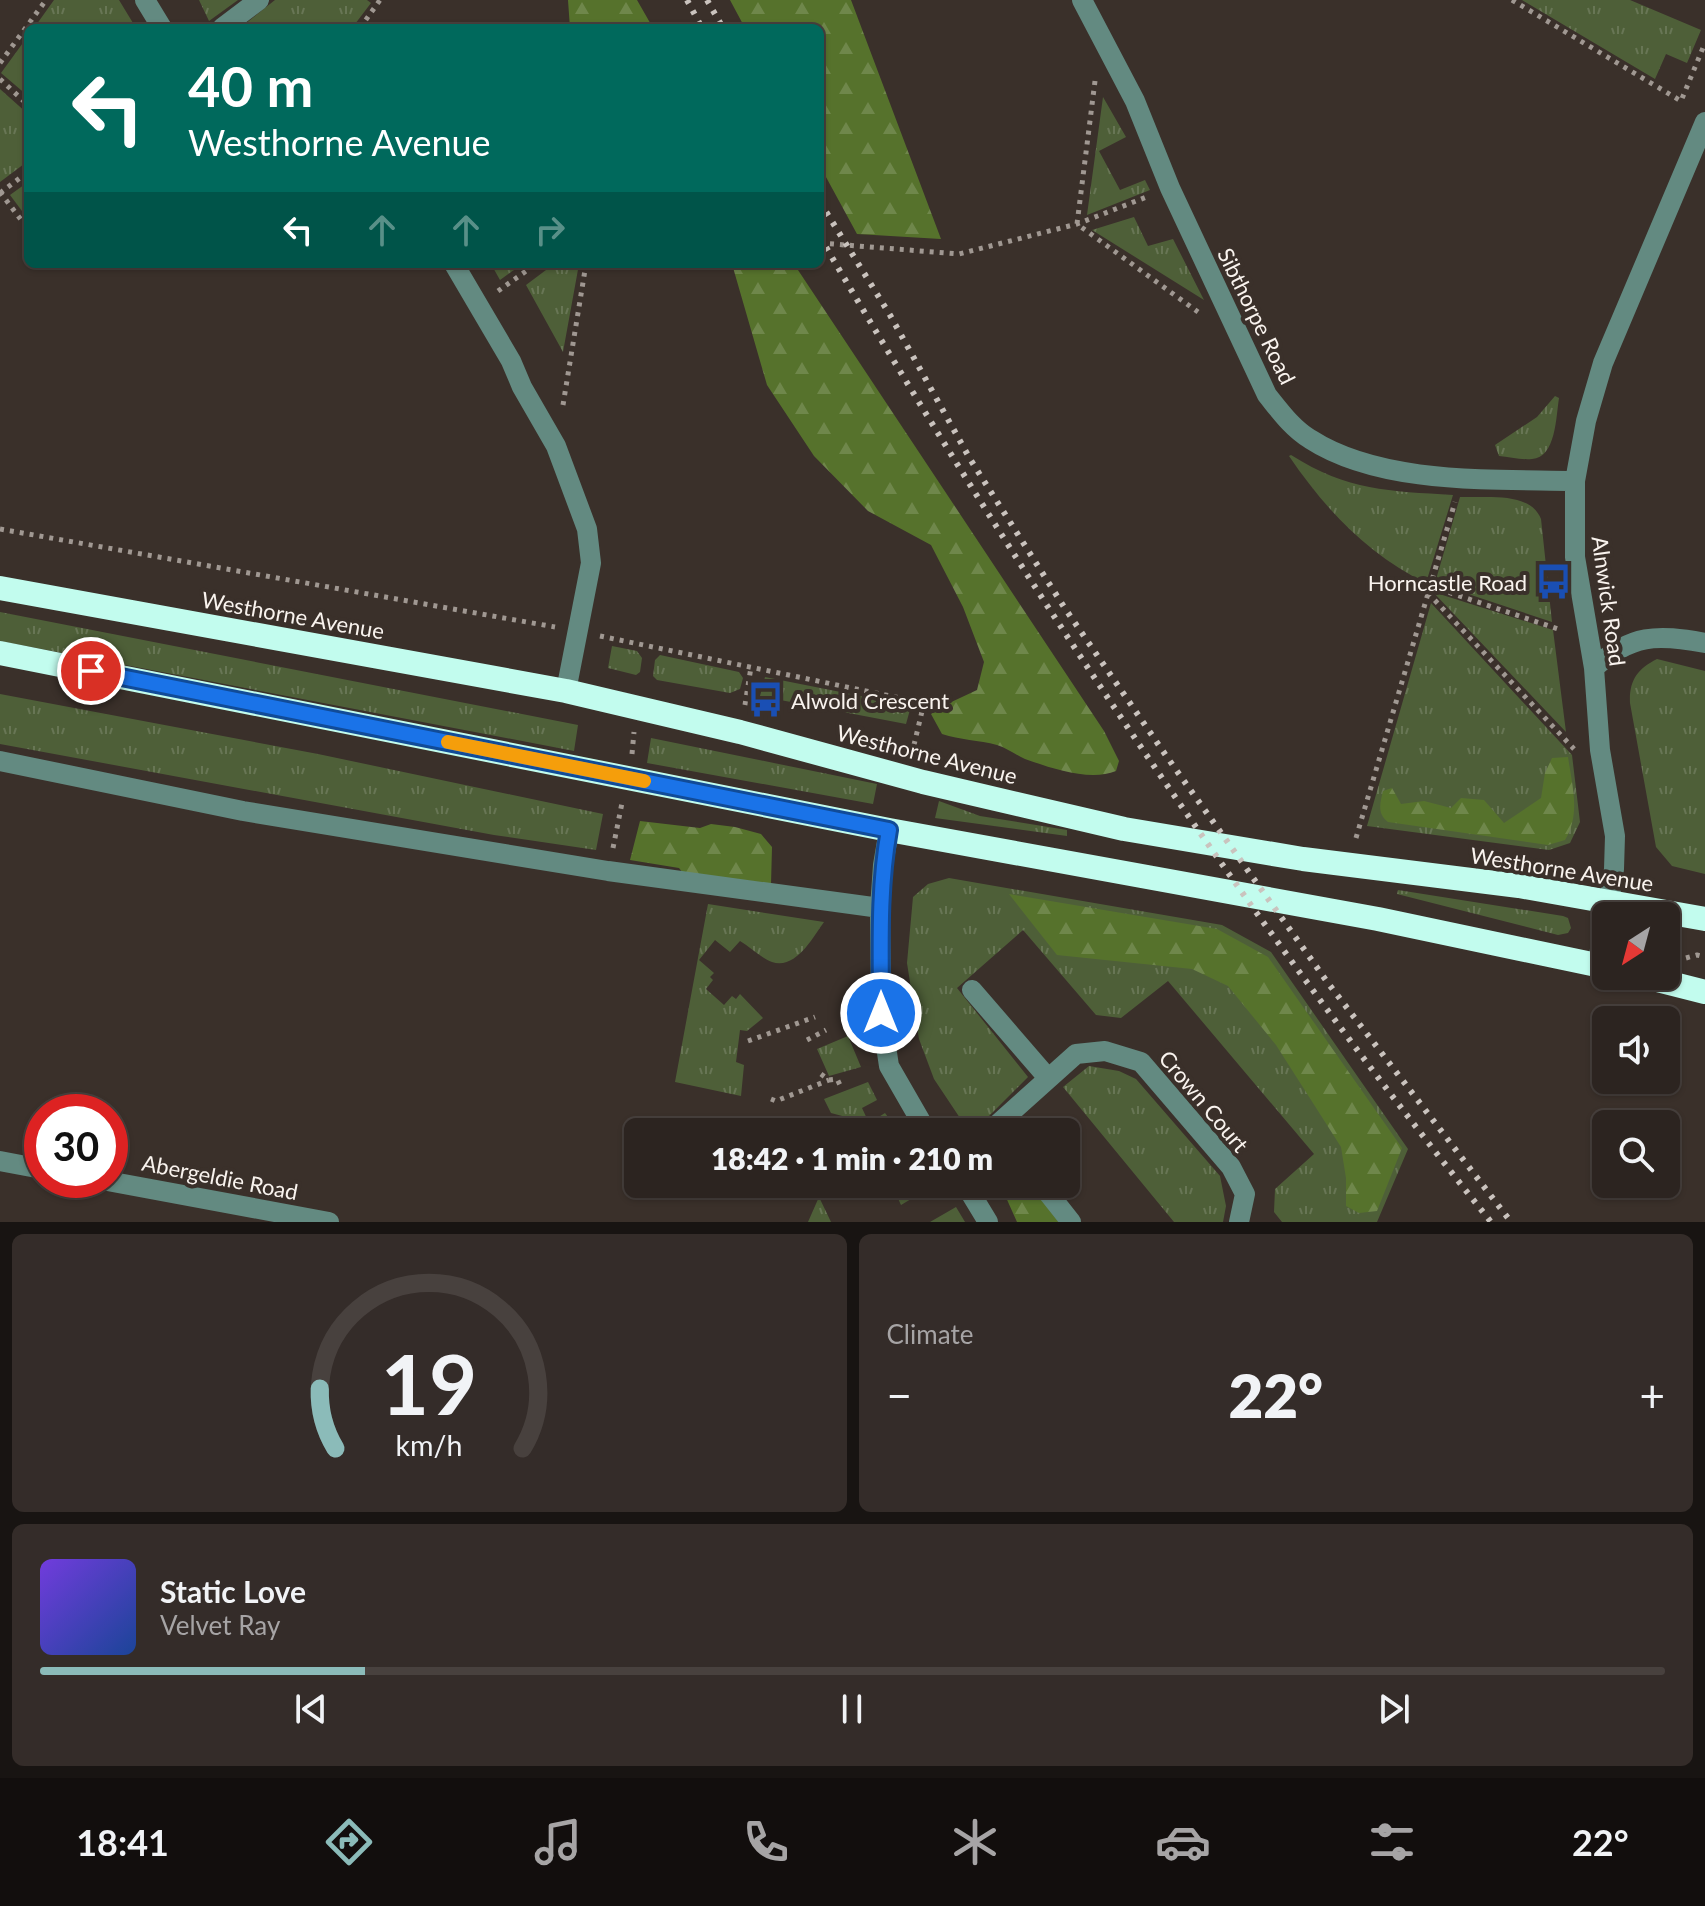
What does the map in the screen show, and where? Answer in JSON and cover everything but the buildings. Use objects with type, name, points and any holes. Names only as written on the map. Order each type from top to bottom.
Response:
[{"type":"highway","name":"Westhorne Avenue","points":[[0,588],[566,691],[740,732],[923,782],[1124,829],[1303,859],[1519,886],[1592,908]]},
{"type":"highway","points":[[0,653],[889,830],[1378,919],[1592,964]]},
{"type":"highway","name":"Westhorne Avenue","points":[[1680,917],[1705,919]]},
{"type":"highway","points":[[1680,986],[1705,992]]},
{"type":"street","points":[[145,0],[160,24]]},
{"type":"street","points":[[227,24],[259,0]]},
{"type":"street","name":"Sibthorpe Road","points":[[1082,0],[1135,101],[1170,188],[1254,369],[1267,395],[1287,419],[1307,438],[1338,455],[1378,468],[1462,478],[1575,481]]},
{"type":"street","name":"Alnwick Road","points":[[1609,902],[1615,836],[1600,750],[1594,668],[1575,557],[1575,481],[1586,421],[1603,363],[1705,122]]},
{"type":"street","points":[[456,268],[556,446],[587,529],[591,563],[566,691]]},
{"type":"street","points":[[1594,668],[1615,649],[1640,640],[1679,638],[1705,643]]},
{"type":"street","points":[[0,761],[243,811],[608,871],[880,908]]},
{"type":"street","points":[[889,830],[880,908],[881,1013],[889,1066],[919,1118]]},
{"type":"street","points":[[972,990],[1048,1078]]},
{"type":"street","name":"Crown Court","points":[[1007,1118],[1076,1054],[1105,1051],[1141,1062],[1231,1167],[1245,1194],[1239,1222]]},
{"type":"street","points":[[0,1161],[24,1166]]},
{"type":"street","name":"Abergeldie Road","points":[[128,1185],[329,1222]]},
{"type":"street","points":[[973,1198],[988,1222]]},
{"type":"street","points":[[1052,1198],[1071,1222]]},
{"type":"path","points":[[28,24],[46,0]]},
{"type":"path","points":[[363,24],[380,0]]},
{"type":"path","points":[[1512,0],[1681,101],[1705,43]]},
{"type":"path","points":[[0,63],[24,30]]},
{"type":"path","points":[[1077,224],[1096,78]]},
{"type":"path","points":[[0,79],[24,101]]},
{"type":"path","points":[[24,175],[0,192],[24,224]]},
{"type":"path","points":[[824,243],[959,254],[1077,224],[1157,193]]},
{"type":"path","points":[[1077,224],[1206,317]]},
{"type":"path","points":[[478,305],[530,268]]},
{"type":"path","points":[[556,446],[585,268]]},
{"type":"path","points":[[1355,841],[1458,489]]},
{"type":"path","name":"Westhorne Avenue","points":[[0,529],[577,631],[924,703],[913,749],[923,753]]},
{"type":"path","points":[[1428,589],[1564,631]]},
{"type":"path","points":[[1428,589],[1576,750],[1580,750]]},
{"type":"path","points":[[740,732],[751,667]]},
{"type":"path","points":[[608,871],[623,798]]},
{"type":"path","points":[[748,1041],[815,1017]]},
{"type":"path","points":[[807,1040],[826,1030]]},
{"type":"path","points":[[821,1074],[829,1080]]},
{"type":"path","points":[[771,1099],[776,1101],[829,1080],[837,1079],[840,1085]]},
{"type":"green space","points":[[54,0],[119,0],[134,24],[37,24]]},
{"type":"green space","points":[[199,0],[238,0],[209,21]]},
{"type":"green space","points":[[275,0],[367,0],[371,3],[355,24],[245,24]]},
{"type":"green space","points":[[568,0],[637,0],[651,24],[570,24]]},
{"type":"green space","points":[[730,0],[851,0],[941,239],[857,234],[824,173],[824,24],[743,24]]},
{"type":"green space","points":[[1522,0],[1630,0],[1701,30],[1687,63],[1666,54],[1655,79]]},
{"type":"green space","points":[[24,41],[24,93],[1,73]]},
{"type":"green space","points":[[0,89],[24,110],[24,164],[0,182]]},
{"type":"green space","points":[[1103,97],[1126,137],[1099,151],[1120,190],[1145,180],[1150,190],[1087,215]]},
{"type":"green space","points":[[24,185],[24,214],[10,195]]},
{"type":"green space","points":[[1134,217],[1148,246],[1173,239],[1204,300],[1092,230]]},
{"type":"green space","points":[[493,268],[516,268],[500,280]]},
{"type":"green space","points":[[549,268],[578,268],[563,352],[526,285]]},
{"type":"green space","points":[[733,268],[797,268],[1104,731],[1119,761],[1116,771],[1094,775],[1070,772],[1025,759],[997,745],[942,734],[931,714],[977,690],[984,662],[963,607],[931,545],[868,511],[814,456],[767,385]]},
{"type":"green space","points":[[1555,396],[1559,398],[1555,425],[1546,452],[1532,459],[1499,456],[1495,445],[1537,417]]},
{"type":"green space","points":[[1291,455],[1331,476],[1369,487],[1453,495],[1426,583],[1385,559],[1349,529],[1317,494]]},
{"type":"green space","points":[[1460,497],[1506,498],[1527,504],[1535,510],[1541,519],[1552,622],[1435,583]]},
{"type":"green space","points":[[1433,592],[1553,630],[1566,732]]},
{"type":"green space","points":[[1431,603],[1572,755],[1580,822],[1570,843],[1549,850],[1367,826]]},
{"type":"green space","points":[[0,612],[578,725],[574,751],[0,641]]},
{"type":"green space","points":[[612,646],[637,651],[642,658],[640,672],[636,675],[608,668]]},
{"type":"green space","points":[[660,655],[739,672],[743,678],[740,689],[730,693],[657,680],[653,676],[655,660]]},
{"type":"green space","points":[[1657,659],[1705,671],[1705,874],[1672,866],[1656,847],[1630,703],[1636,676]]},
{"type":"green space","points":[[765,677],[911,706],[906,724],[760,696]]},
{"type":"green space","points":[[0,694],[318,754],[603,814],[596,850],[494,835],[0,744]]},
{"type":"green space","points":[[651,738],[877,784],[873,804],[647,763]]},
{"type":"green space","points":[[1568,757],[1574,799],[1573,820],[1565,840],[1548,845],[1388,822],[1381,812],[1383,791],[1392,788],[1401,804],[1424,801],[1451,808],[1461,798],[1484,800],[1504,823],[1541,798],[1545,773],[1552,758]]},
{"type":"green space","points":[[939,801],[980,816],[1067,830],[1067,836],[935,818]]},
{"type":"green space","points":[[640,821],[700,828],[711,824],[761,834],[772,847],[771,884],[752,899],[743,898],[695,888],[679,868],[630,860]]},
{"type":"green space","points":[[949,878],[1222,925],[1271,952],[1408,1149],[1377,1222],[1282,1222],[1274,1212],[1275,1189],[1314,1154],[1168,981],[1121,1018],[1096,1015],[1023,930],[957,988],[1028,1077],[987,1118],[960,1118],[934,1079],[919,1039],[907,963],[913,897],[928,884]]},
{"type":"green space","points":[[1398,890],[1563,916],[1568,918],[1571,928],[1568,933],[1558,935],[1397,894]]},
{"type":"green space","points":[[1009,894],[1217,929],[1268,957],[1402,1148],[1377,1211],[1359,1213],[1346,1206],[1341,1147],[1276,1045],[1228,986],[1192,969],[1057,955]]},
{"type":"green space","points":[[708,904],[824,922],[803,951],[789,961],[772,962],[740,941],[730,952],[715,940],[699,960],[714,973],[706,989],[724,1005],[732,996],[736,999],[740,994],[763,1018],[747,1031],[740,1030],[736,1062],[744,1065],[741,1096],[675,1082]]},
{"type":"green space","points":[[848,1036],[861,1067],[829,1076],[817,1049]]},
{"type":"green space","points":[[1089,1066],[1119,1071],[1136,1079],[1220,1176],[1226,1206],[1223,1222],[1174,1222],[1063,1087]]},
{"type":"green space","points":[[868,1082],[877,1100],[862,1108],[867,1118],[846,1118],[831,1113],[824,1099]]},
{"type":"green space","points":[[819,1198],[819,1198],[831,1222],[808,1222]]},
{"type":"green space","points":[[898,1198],[913,1198],[901,1205]]},
{"type":"green space","points":[[1006,1198],[1041,1198],[1059,1222],[1017,1222]]},
{"type":"green space","points":[[956,1207],[965,1222],[930,1222]]},
{"type":"railway","points":[[687,0],[700,24]]},
{"type":"railway","points":[[707,0],[721,24]]},
{"type":"railway","points":[[824,208],[890,315],[970,459],[1064,607],[1328,983],[1511,1222]]},
{"type":"railway","points":[[824,244],[975,492],[1138,742],[1309,986],[1491,1222]]},
{"type":"slow traffic","points":[[448,742],[644,781]]},
{"type":"place","name":"Horncastle Road","points":[[1553,582]]},
{"type":"place","name":"Alwold Crescent","points":[[765,700]]},
{"type":"route","points":[[91,671],[889,830],[880,908],[881,1013]]}]
